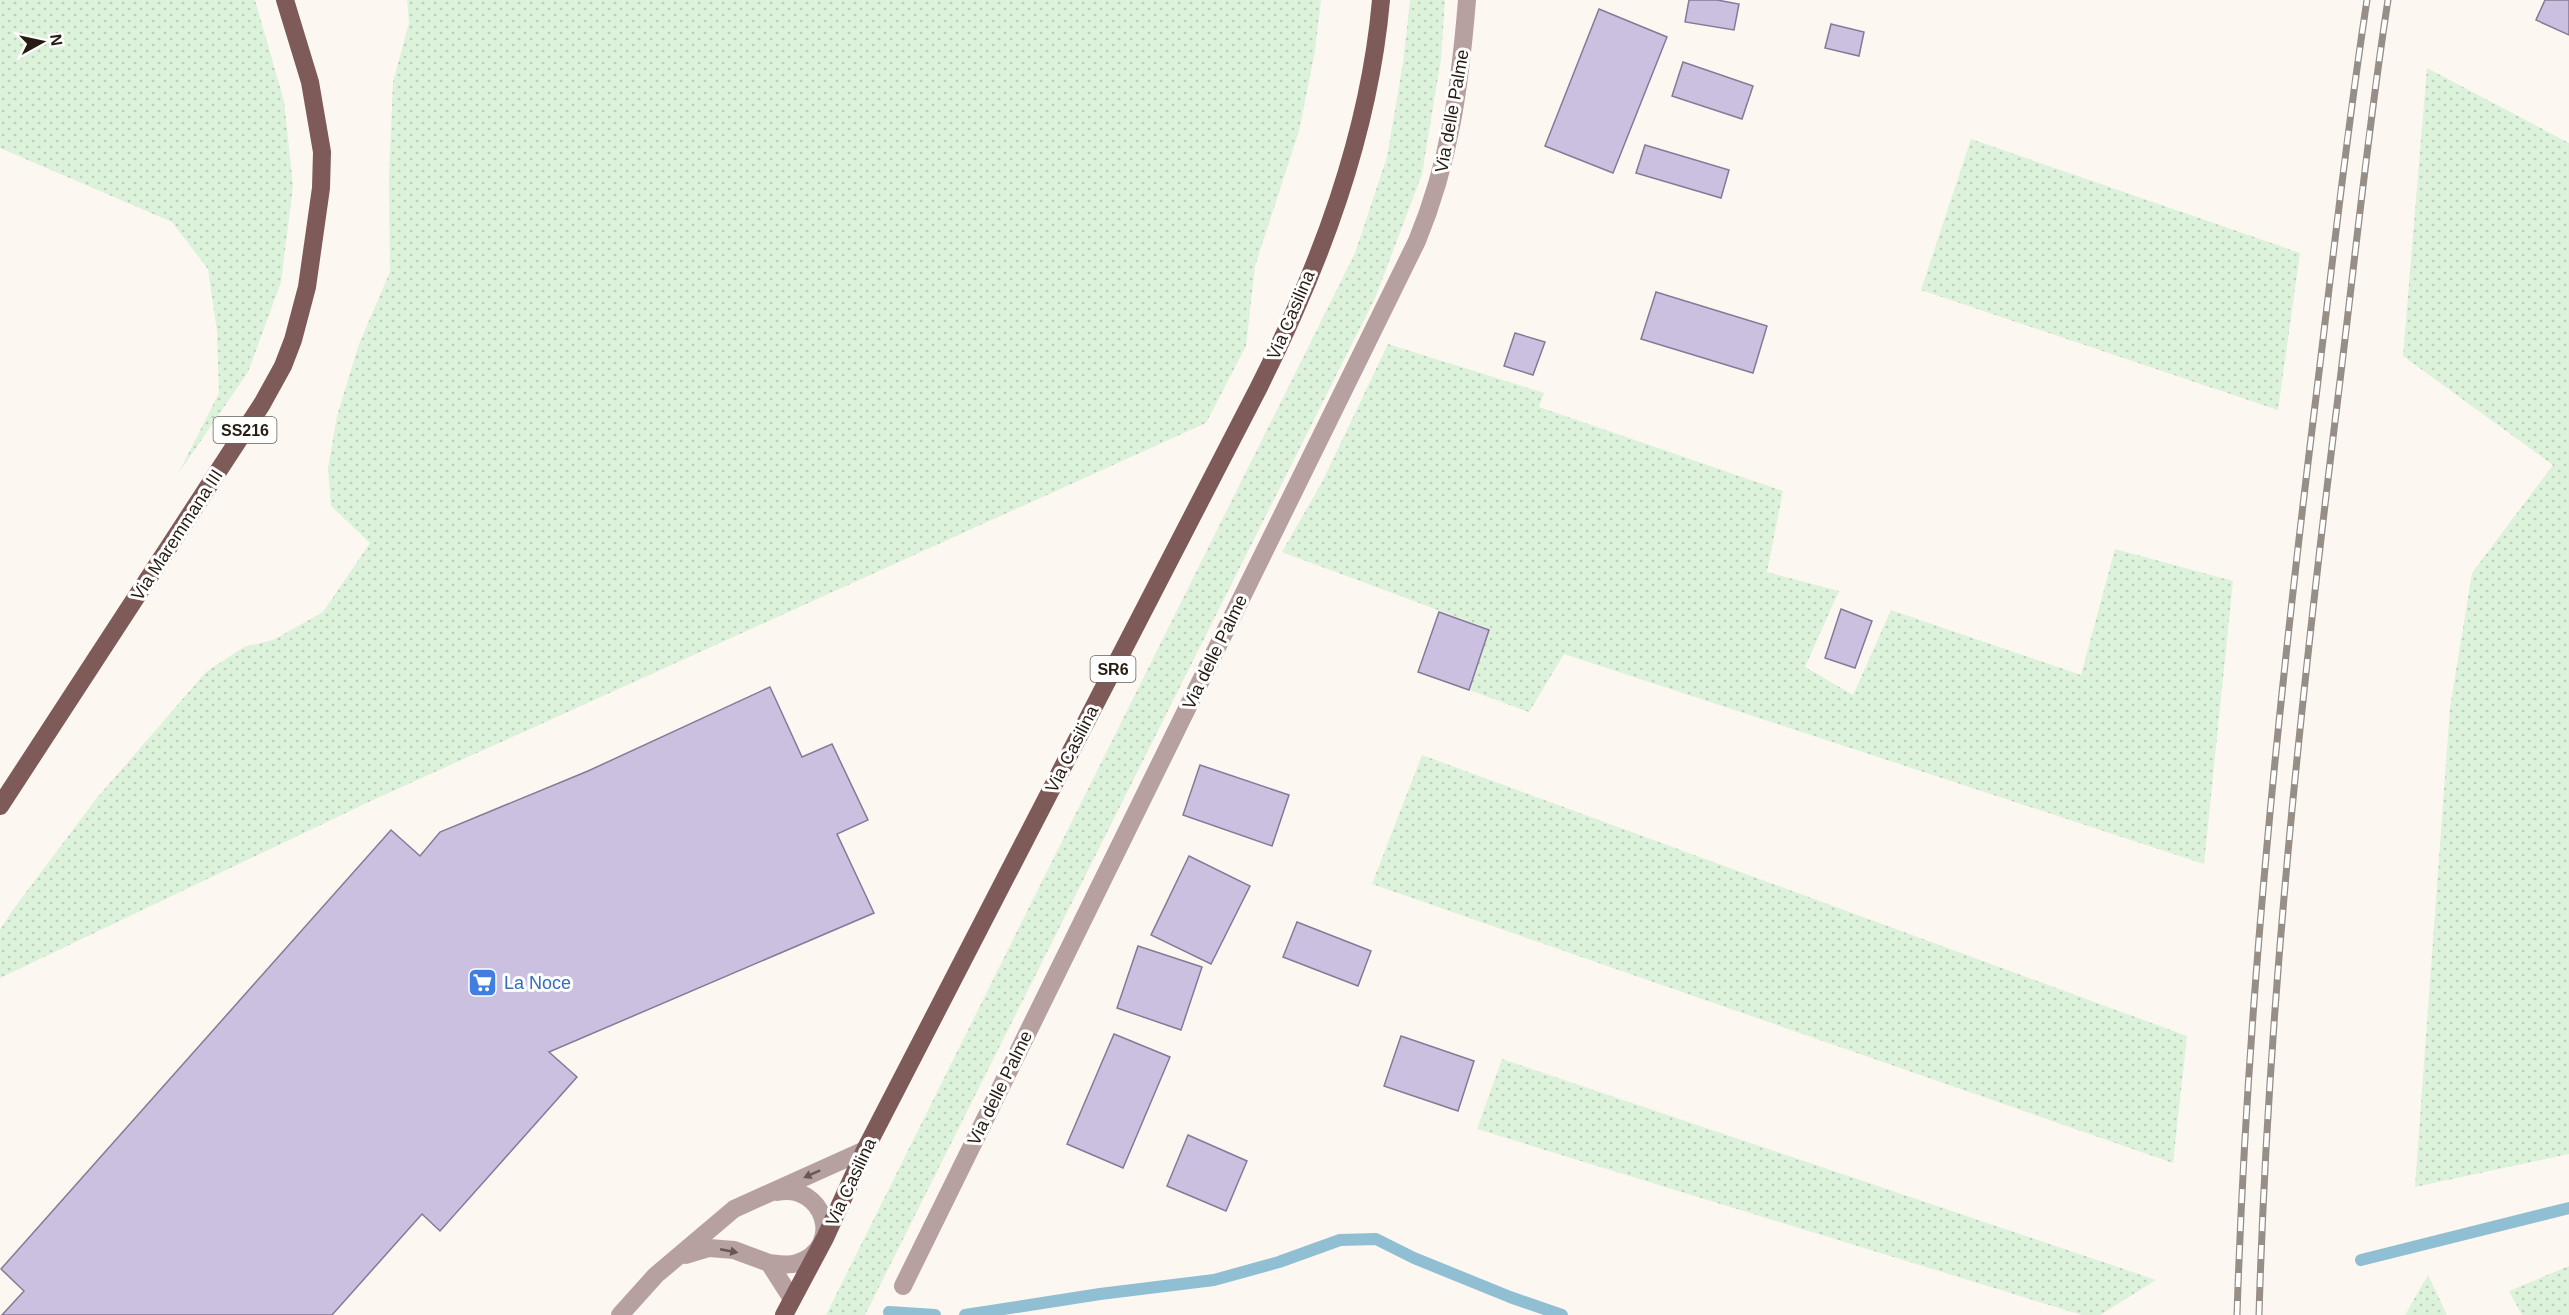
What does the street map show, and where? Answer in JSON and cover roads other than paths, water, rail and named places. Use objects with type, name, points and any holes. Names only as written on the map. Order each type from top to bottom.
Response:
[{"type":"main road","name":"Via Maremmana III","points":[[0,806],[262,404],[283,366],[293,340],[307,287],[317,226],[322,152],[310,82],[285,0]]},
{"type":"main road","name":"Via Casilina","points":[[788,1307],[825,1238],[865,1150],[1259,387],[1292,317],[1339,198],[1358,136],[1371,76],[1381,0]]},
{"type":"street","name":"Via delle Palme","points":[[903,1286],[1417,241],[1434,201],[1450,137],[1467,0]]},
{"type":"street","points":[[620,1315],[656,1275],[734,1209],[865,1150]]},
{"type":"street","points":[[673,1260],[709,1248],[734,1250],[769,1263],[795,1264],[813,1255],[825,1238],[825,1223],[820,1210],[810,1199],[798,1193],[784,1190],[770,1193]]},
{"type":"street","points":[[769,1263],[788,1307]]},
{"type":"waterway","points":[[2361,1260],[2569,1208]]},
{"type":"waterway","points":[[965,1315],[1100,1294],[1214,1280],[1279,1262],[1340,1240],[1376,1239],[1414,1258],[1510,1297],[1562,1315]]},
{"type":"waterway","points":[[889,1312],[935,1315]]},
{"type":"railway","points":[[2237,1315],[2248,1083],[2266,851],[2303,504],[2367,0]]},
{"type":"railway","points":[[2259,1315],[2263,1199],[2278,967],[2299,736],[2362,194],[2388,0]]},
{"type":"place","name":"La Noce","points":[[483,983]]}]
